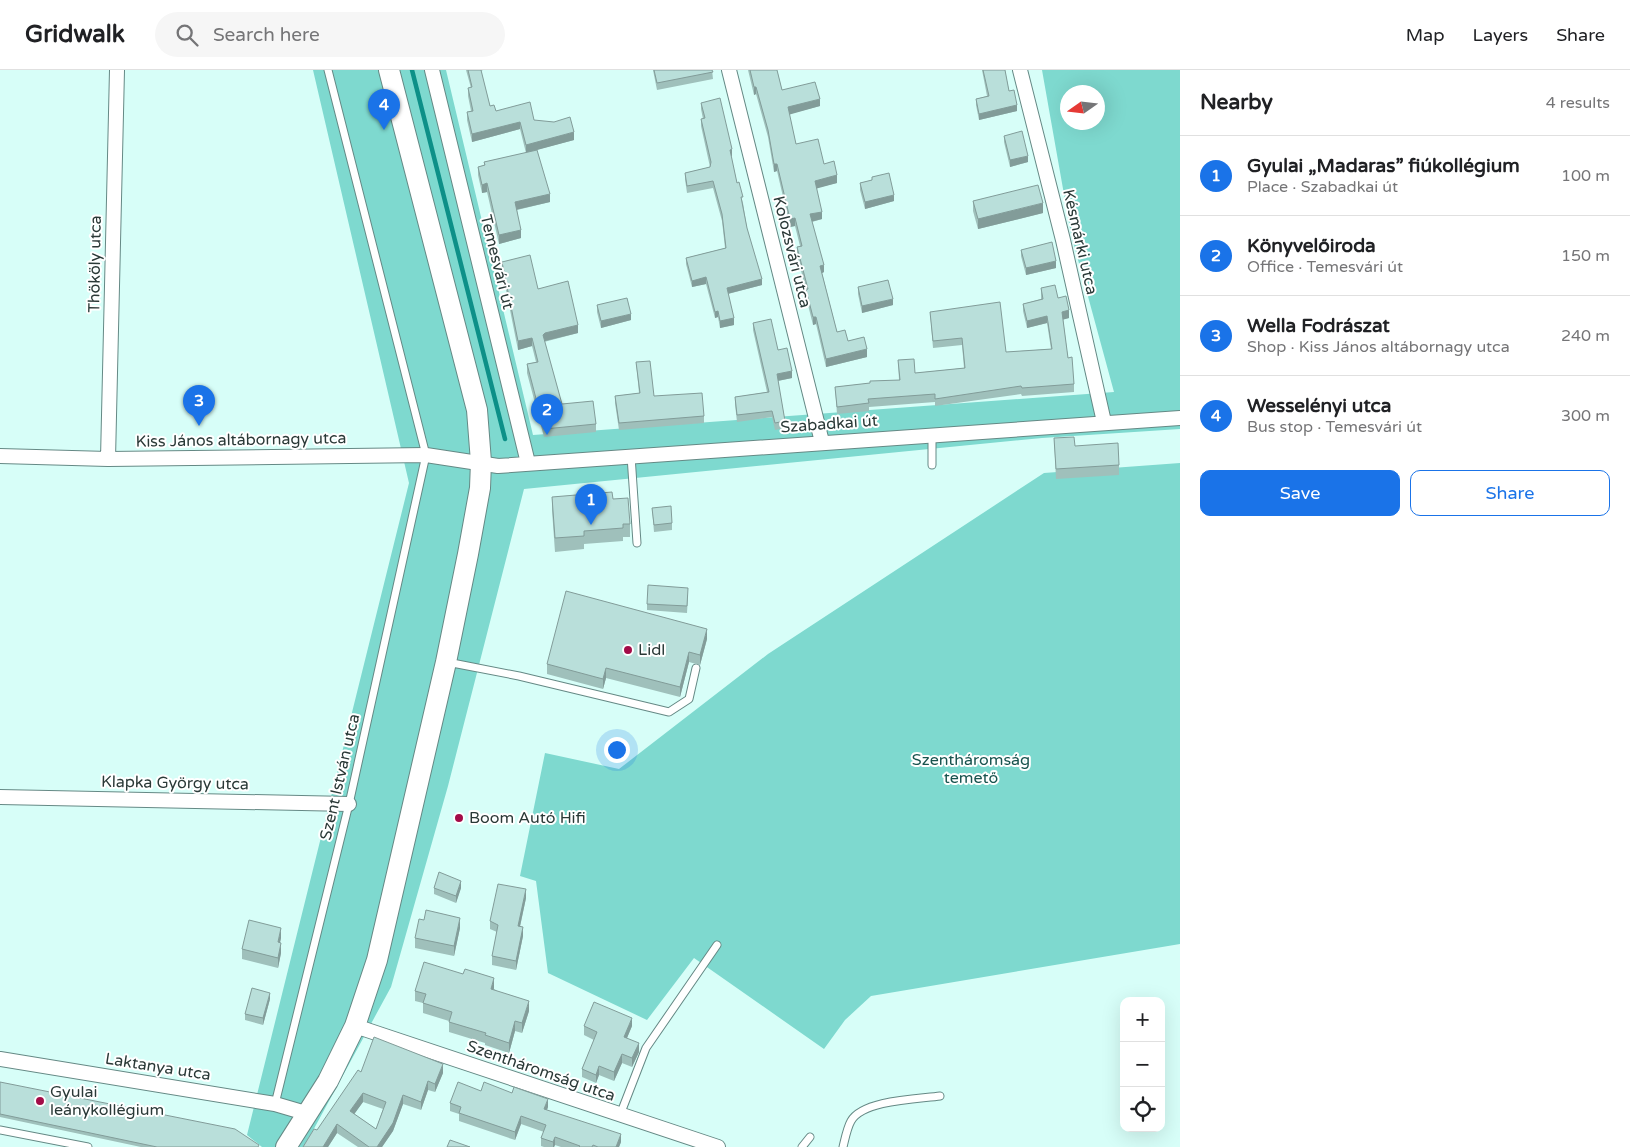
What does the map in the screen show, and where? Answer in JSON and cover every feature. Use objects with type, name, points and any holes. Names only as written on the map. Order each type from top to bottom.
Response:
[{"type":"street","name":"Thököly utca","points":[[108,459],[116,70]]},
{"type":"street","points":[[286,1147],[309,1114],[355,1026],[377,960],[446,662],[480,488],[481,462],[477,410],[389,70]]},
{"type":"street","name":"Temesvári út","points":[[432,70],[528,463]]},
{"type":"street","name":"Kolozsvári utca","points":[[729,70],[822,442]]},
{"type":"street","name":"Késmárki utca","points":[[1020,70],[1063,240],[1104,422]]},
{"type":"street","name":"Szabadkai út","points":[[481,462],[498,466],[1180,418]]},
{"type":"street","name":"Kiss János altábornagy utca","points":[[0,456],[108,459],[426,455],[481,462]]},
{"type":"street","name":"Klapka György utca","points":[[0,797],[349,804]]},
{"type":"street","name":"Szentháromság utca","points":[[355,1026],[619,1116],[718,1147]]},
{"type":"street","name":"Laktanya utca","points":[[0,1059],[275,1104],[309,1114]]},
{"type":"lane","points":[[328,70],[426,455]]},
{"type":"lane","points":[[932,436],[932,465]]},
{"type":"lane","name":"Szent István utca","points":[[275,1104],[349,804],[426,455]]},
{"type":"lane","points":[[631,456],[637,543]]},
{"type":"lane","points":[[446,662],[519,676],[669,712],[689,699],[696,668]]},
{"type":"lane","points":[[619,1116],[646,1048],[717,945]]},
{"type":"lane","points":[[842,1147],[852,1120],[861,1111],[872,1106],[940,1096]]},
{"type":"lane","points":[[1,1132],[88,1147]]},
{"type":"lane","points":[[802,1147],[810,1136]]},
{"type":"green space","points":[[313,70],[446,70],[533,435],[1114,392],[1071,234],[1042,70],[1180,70],[1180,429],[1042,438],[524,489],[448,786],[391,987],[304,1147],[262,1147],[247,1135],[409,483]]},
{"type":"green space","name":"Szentháromság temető","points":[[1180,463],[1180,944],[871,996],[845,1020],[824,1049],[694,958],[647,1020],[548,973],[536,881],[520,876],[545,753],[619,769],[768,654],[1044,473]]},
{"type":"building","points":[[468,70],[481,70],[490,106],[494,105],[496,111],[530,102],[534,120],[554,122],[570,117],[574,132],[526,145],[520,122],[472,134],[467,112],[473,111],[468,88],[472,87]]},
{"type":"building","points":[[654,70],[712,70],[713,72],[657,83]]},
{"type":"building","points":[[750,70],[777,70],[782,90],[815,82],[820,99],[788,107],[796,144],[818,139],[824,164],[834,161],[837,175],[815,181],[822,212],[810,214],[824,265],[820,266],[837,332],[845,330],[848,341],[864,337],[867,349],[826,359],[816,317],[813,317],[806,290],[808,289],[797,247],[802,246],[795,218],[790,219],[777,164],[774,164],[768,130]]},
{"type":"building","points":[[983,70],[1005,70],[1009,91],[1014,90],[1017,105],[979,114],[976,99],[989,96]]},
{"type":"building","points":[[720,98],[732,149],[730,150],[737,183],[739,182],[743,197],[741,197],[747,228],[762,279],[727,288],[734,318],[720,321],[718,311],[715,312],[706,277],[692,281],[686,258],[726,248],[722,214],[713,181],[687,186],[685,173],[710,167],[711,162],[701,119],[705,118],[701,103]]},
{"type":"building","points":[[1022,131],[1028,156],[1010,160],[1004,136]]},
{"type":"building","points":[[537,150],[550,194],[515,202],[521,230],[499,235],[487,183],[482,185],[478,167],[485,165],[484,162]]},
{"type":"building","points":[[889,173],[894,195],[865,202],[860,183],[872,180],[872,177]]},
{"type":"building","points":[[1038,185],[1043,203],[978,219],[973,201]]},
{"type":"building","points":[[1052,242],[1056,261],[1026,268],[1021,250]]},
{"type":"building","points":[[530,255],[538,289],[568,281],[578,325],[543,335],[562,404],[593,401],[596,424],[544,429],[527,364],[538,362],[532,338],[518,341],[502,262]]},
{"type":"building","points":[[888,280],[893,299],[862,306],[858,287]]},
{"type":"building","points":[[1055,285],[1058,298],[1066,296],[1069,310],[1062,312],[1068,358],[1072,357],[1074,384],[1022,388],[1021,386],[935,399],[935,394],[868,399],[869,403],[837,407],[835,387],[870,383],[870,381],[900,380],[898,360],[914,359],[915,373],[965,368],[962,338],[933,341],[930,312],[1000,302],[1006,352],[1052,349],[1047,316],[1027,321],[1023,304],[1043,299],[1041,288]]},
{"type":"building","points":[[627,298],[631,314],[601,321],[597,305]]},
{"type":"building","points":[[771,319],[778,350],[787,348],[792,371],[777,374],[785,421],[775,423],[772,411],[737,415],[735,397],[769,392],[753,323]]},
{"type":"building","points":[[650,361],[654,396],[702,393],[704,416],[619,423],[615,396],[640,393],[636,362]]},
{"type":"building","points":[[1074,437],[1075,446],[1118,443],[1119,465],[1056,469],[1054,438]]},
{"type":"building","points":[[612,492],[613,499],[628,498],[630,524],[623,524],[623,528],[584,531],[584,536],[555,538],[552,497]]},
{"type":"building","points":[[671,506],[672,523],[654,525],[652,508]]},
{"type":"building","points":[[648,585],[688,588],[687,606],[647,604]]},
{"type":"building","name":"Lidl","points":[[566,591],[707,629],[700,655],[689,652],[680,687],[606,668],[603,679],[547,664]]},
{"type":"building","points":[[439,872],[461,881],[456,896],[434,888]]},
{"type":"building","points":[[498,884],[526,889],[518,926],[523,927],[516,961],[492,956],[498,925],[490,921]]},
{"type":"building","points":[[426,910],[460,918],[454,946],[415,938],[419,919],[424,920]]},
{"type":"building","points":[[249,920],[281,928],[278,942],[281,943],[278,958],[242,949]]},
{"type":"building","points":[[424,962],[463,974],[465,969],[494,978],[491,989],[529,1001],[522,1023],[515,1021],[509,1043],[485,1035],[486,1033],[449,1022],[452,1012],[423,1003],[426,994],[415,991]]},
{"type":"building","points":[[252,988],[270,993],[263,1018],[245,1014]]},
{"type":"building","points":[[594,1002],[632,1018],[624,1037],[639,1043],[632,1058],[622,1054],[614,1072],[599,1066],[596,1075],[582,1069],[597,1032],[584,1026]]},
{"type":"building","points":[[374,1037],[443,1064],[435,1084],[428,1081],[421,1102],[403,1095],[393,1123],[377,1147],[369,1147],[337,1124],[323,1147],[303,1147],[314,1129],[317,1130],[358,1070],[361,1072]],"holes":[[[363,1093],[386,1102],[376,1129],[350,1111]]]},
{"type":"building","name":"Gyulai leánykollégium","points":[[0,1082],[235,1129],[259,1145],[258,1147],[157,1147],[0,1114]]},
{"type":"building","points":[[458,1082],[481,1091],[484,1082],[512,1093],[514,1087],[548,1099],[544,1109],[621,1134],[616,1147],[598,1147],[593,1145],[592,1147],[579,1147],[555,1137],[553,1142],[541,1138],[546,1125],[521,1116],[515,1132],[459,1113],[461,1107],[450,1103]]},
{"type":"building","points":[[450,1140],[470,1147],[447,1147]]},
{"type":"waterway","points":[[412,70],[505,439]]},
{"type":"place","name":"Wesselényi utca","points":[[384,130]]},
{"type":"place","name":"Wella Fodrászat","points":[[199,426]]},
{"type":"place","name":"Könyvelőiroda","points":[[547,435]]},
{"type":"place","name":"Gyulai „Madaras” fiúkollégium","points":[[591,525]]},
{"type":"place","name":"Lidl","points":[[628,650]]},
{"type":"place","name":"Boom Autó Hifi","points":[[459,818]]},
{"type":"place","name":"Gyulai leánykollégium","points":[[40,1101]]}]
